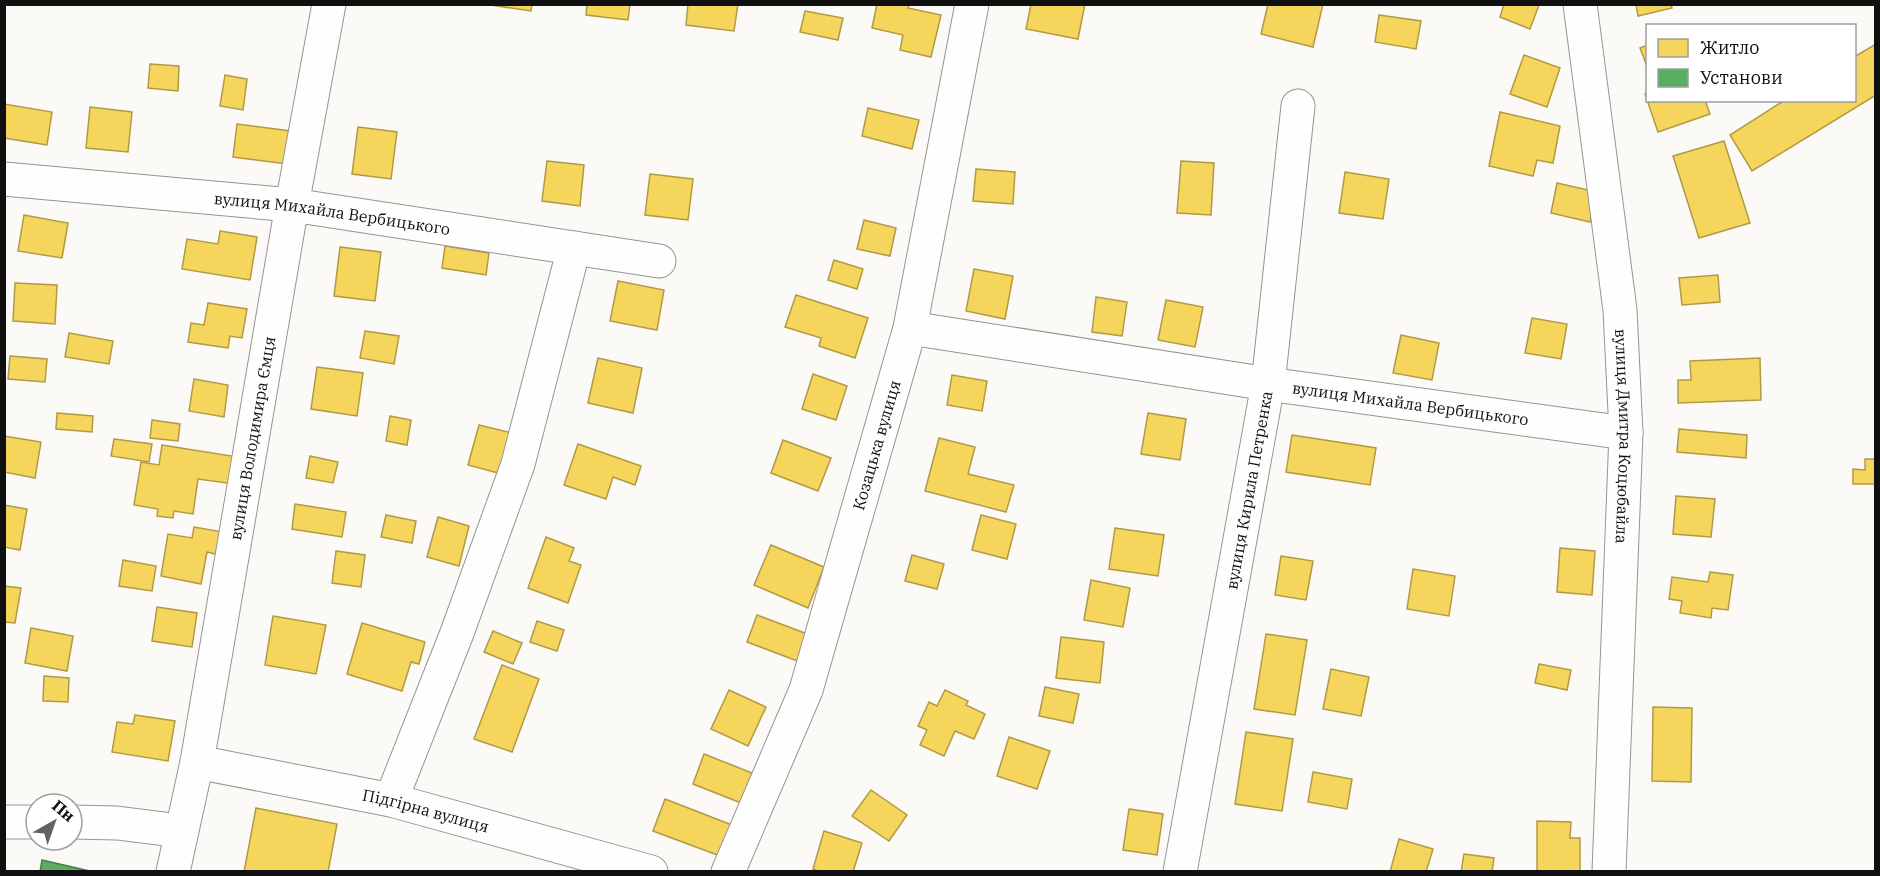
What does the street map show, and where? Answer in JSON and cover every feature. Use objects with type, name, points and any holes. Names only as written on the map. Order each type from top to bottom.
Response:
[{"type":"street","name":"вулиця Володимира Ємця","points":[[173,872],[197,762],[292,205],[329,4]]},
{"type":"street","name":"Козацька вулиця","points":[[728,872],[806,690],[910,328],[972,4]]},
{"type":"street","name":"вулиця Дмитра Коцюбайла","points":[[1580,4],[1620,310],[1626,433],[1609,872]]},
{"type":"street","name":"вулиця Кирила Петренка","points":[[1180,872],[1268,384],[1298,106]]},
{"type":"street","name":"вулиця Михайла Вербицького","points":[[4,179],[292,205],[659,261]]},
{"type":"street","points":[[391,800],[518,464],[574,248]]},
{"type":"street","name":"вулиця Михайла Вербицького","points":[[910,328],[1268,384],[1626,433]]},
{"type":"street","name":"Підгірна вулиця","points":[[197,762],[391,800],[651,872]]},
{"type":"street","points":[[4,822],[24,822]]},
{"type":"street","points":[[84,822],[117,823],[181,831]]},
{"type":"building: Житло","points":[[484,4],[532,4],[531,11]]},
{"type":"building: Житло","points":[[587,4],[630,4],[628,20],[586,15]]},
{"type":"building: Житло","points":[[688,4],[738,4],[734,31],[686,25]]},
{"type":"building: Житло","points":[[877,4],[909,4],[908,8],[941,15],[931,57],[900,50],[903,35],[872,28]]},
{"type":"building: Житло","points":[[1031,4],[1085,4],[1078,39],[1026,29]]},
{"type":"building: Житло","points":[[1268,4],[1323,4],[1313,47],[1261,34]]},
{"type":"building: Житло","points":[[1504,4],[1539,5],[1530,29],[1500,17]]},
{"type":"building: Житло","points":[[1636,4],[1671,4],[1672,8],[1638,16]]},
{"type":"building: Житло","points":[[805,11],[843,18],[838,40],[800,32]]},
{"type":"building: Житло","points":[[1379,15],[1421,21],[1416,49],[1375,42]]},
{"type":"building: Житло","points":[[1876,44],[1876,95],[1752,171],[1730,135],[1782,102],[1856,102],[1856,56]]},
{"type":"building: Житло","points":[[1646,46],[1646,64],[1640,48]]},
{"type":"building: Житло","points":[[1524,55],[1560,68],[1547,107],[1510,94]]},
{"type":"building: Житло","points":[[150,64],[179,66],[178,91],[148,88]]},
{"type":"building: Житло","points":[[225,75],[247,79],[243,110],[220,106]]},
{"type":"building: Житло","points":[[1648,102],[1706,102],[1710,114],[1658,132]]},
{"type":"building: Житло","points":[[4,104],[52,112],[47,145],[4,138]]},
{"type":"building: Житло","points":[[90,107],[132,112],[128,152],[86,148]]},
{"type":"building: Житло","points":[[868,108],[919,120],[912,149],[862,136]]},
{"type":"building: Житло","points":[[1500,112],[1560,126],[1553,163],[1537,160],[1533,176],[1489,166]]},
{"type":"building: Житло","points":[[237,124],[291,131],[287,164],[233,157]]},
{"type":"building: Житло","points":[[358,127],[397,132],[391,179],[352,174]]},
{"type":"building: Житло","points":[[1724,141],[1750,223],[1699,238],[1673,156]]},
{"type":"building: Житло","points":[[547,161],[584,165],[580,206],[542,201]]},
{"type":"building: Житло","points":[[1181,161],[1214,163],[1211,215],[1177,213]]},
{"type":"building: Житло","points":[[976,169],[1015,172],[1013,204],[973,201]]},
{"type":"building: Житло","points":[[1345,172],[1389,179],[1383,219],[1339,213]]},
{"type":"building: Житло","points":[[650,174],[693,179],[688,220],[645,215]]},
{"type":"building: Житло","points":[[1557,183],[1597,192],[1590,222],[1551,213]]},
{"type":"building: Житло","points":[[24,215],[68,223],[62,258],[18,251]]},
{"type":"building: Житло","points":[[864,220],[896,228],[890,256],[857,249]]},
{"type":"building: Житло","points":[[220,231],[257,237],[250,280],[182,269],[187,239],[218,244]]},
{"type":"building: Житло","points":[[445,246],[489,253],[486,275],[442,268]]},
{"type":"building: Житло","points":[[340,247],[381,252],[375,301],[334,296]]},
{"type":"building: Житло","points":[[834,260],[863,269],[857,289],[828,280]]},
{"type":"building: Житло","points":[[974,269],[1013,276],[1005,319],[966,311]]},
{"type":"building: Житло","points":[[1718,275],[1720,302],[1682,305],[1679,278]]},
{"type":"building: Житло","points":[[618,281],[664,290],[657,330],[610,321]]},
{"type":"building: Житло","points":[[15,283],[57,285],[55,324],[13,321]]},
{"type":"building: Житло","points":[[796,295],[868,318],[855,358],[819,346],[821,338],[785,327]]},
{"type":"building: Житло","points":[[1096,297],[1127,302],[1122,336],[1092,332]]},
{"type":"building: Житло","points":[[1166,300],[1203,307],[1195,347],[1158,340]]},
{"type":"building: Житло","points":[[208,303],[247,309],[242,338],[230,336],[228,348],[188,342],[191,323],[204,325]]},
{"type":"building: Житло","points":[[1532,318],[1567,324],[1561,359],[1525,353]]},
{"type":"building: Житло","points":[[365,331],[399,336],[394,364],[360,358]]},
{"type":"building: Житло","points":[[69,333],[113,341],[109,364],[65,357]]},
{"type":"building: Житло","points":[[1401,335],[1439,343],[1432,380],[1393,373]]},
{"type":"building: Житло","points":[[10,356],[47,359],[45,382],[8,379]]},
{"type":"building: Житло","points":[[598,358],[642,368],[633,413],[588,403]]},
{"type":"building: Житло","points":[[1760,358],[1761,400],[1678,403],[1678,380],[1691,380],[1690,361]]},
{"type":"building: Житло","points":[[317,367],[363,373],[357,416],[311,409]]},
{"type":"building: Житло","points":[[813,374],[847,386],[836,420],[802,409]]},
{"type":"building: Житло","points":[[952,375],[987,381],[982,411],[947,405]]},
{"type":"building: Житло","points":[[194,379],[228,385],[224,417],[189,411]]},
{"type":"building: Житло","points":[[57,413],[93,416],[92,432],[56,429]]},
{"type":"building: Житло","points":[[1148,413],[1186,419],[1180,460],[1141,454]]},
{"type":"building: Житло","points":[[390,416],[411,420],[407,445],[386,441]]},
{"type":"building: Житло","points":[[152,420],[180,424],[178,441],[150,438]]},
{"type":"building: Житло","points":[[479,425],[512,433],[502,474],[468,465]]},
{"type":"building: Житло","points":[[1679,429],[1747,435],[1746,458],[1677,452]]},
{"type":"building: Житло","points":[[1292,435],[1376,448],[1370,485],[1286,472]]},
{"type":"building: Житло","points":[[4,436],[41,442],[35,478],[4,472]]},
{"type":"building: Житло","points":[[939,438],[975,447],[968,474],[1014,485],[1006,512],[925,491]]},
{"type":"building: Житло","points":[[114,439],[152,444],[149,462],[111,456]]},
{"type":"building: Житло","points":[[783,440],[831,458],[818,491],[771,473]]},
{"type":"building: Житло","points":[[578,444],[641,466],[635,485],[613,477],[606,499],[564,485]]},
{"type":"building: Житло","points":[[162,445],[238,457],[234,484],[198,479],[193,514],[174,511],[173,518],[157,516],[158,509],[134,505],[141,462],[159,465]]},
{"type":"building: Житло","points":[[310,456],[338,462],[333,483],[306,478]]},
{"type":"building: Житло","points":[[1865,459],[1876,459],[1876,484],[1853,484],[1853,469],[1865,470]]},
{"type":"building: Житло","points":[[1676,496],[1715,499],[1711,537],[1673,534]]},
{"type":"building: Житло","points":[[295,504],[346,512],[342,537],[292,529]]},
{"type":"building: Житло","points":[[4,505],[27,509],[20,550],[4,547]]},
{"type":"building: Житло","points":[[386,515],[416,521],[412,543],[381,537]]},
{"type":"building: Житло","points":[[981,515],[1016,524],[1007,559],[972,550]]},
{"type":"building: Житло","points":[[438,517],[469,526],[459,566],[427,557]]},
{"type":"building: Житло","points":[[194,527],[223,532],[219,555],[207,552],[201,584],[161,576],[168,534],[192,538]]},
{"type":"building: Житло","points":[[1115,528],[1164,535],[1158,576],[1109,569]]},
{"type":"building: Житло","points":[[546,537],[574,548],[569,561],[581,565],[568,603],[528,588]]},
{"type":"building: Житло","points":[[771,545],[824,567],[808,608],[754,585]]},
{"type":"building: Житло","points":[[1560,548],[1595,551],[1592,595],[1557,592]]},
{"type":"building: Житло","points":[[336,551],[365,555],[361,587],[332,583]]},
{"type":"building: Житло","points":[[912,555],[944,564],[937,589],[905,581]]},
{"type":"building: Житло","points":[[1281,556],[1313,561],[1306,600],[1275,595]]},
{"type":"building: Житло","points":[[123,560],[156,566],[152,591],[119,586]]},
{"type":"building: Житло","points":[[1413,569],[1455,576],[1449,616],[1407,609]]},
{"type":"building: Житло","points":[[1710,572],[1733,575],[1728,610],[1712,608],[1711,618],[1680,613],[1682,601],[1669,599],[1672,577],[1708,582]]},
{"type":"building: Житло","points":[[1091,580],[1130,588],[1123,627],[1084,620]]},
{"type":"building: Житло","points":[[4,586],[21,588],[15,623],[4,622]]},
{"type":"building: Житло","points":[[157,607],[197,613],[192,647],[152,641]]},
{"type":"building: Житло","points":[[757,615],[810,635],[800,662],[747,642]]},
{"type":"building: Житло","points":[[273,616],[326,625],[316,674],[265,665]]},
{"type":"building: Житло","points":[[537,621],[564,630],[557,651],[530,642]]},
{"type":"building: Житло","points":[[362,623],[425,642],[419,664],[411,662],[402,691],[347,674]]},
{"type":"building: Житло","points":[[31,628],[73,636],[67,671],[25,663]]},
{"type":"building: Житло","points":[[493,631],[522,643],[513,664],[484,652]]},
{"type":"building: Житло","points":[[1266,634],[1307,640],[1295,715],[1254,709]]},
{"type":"building: Житло","points":[[1061,637],[1104,642],[1100,683],[1056,678]]},
{"type":"building: Житло","points":[[1539,664],[1571,670],[1567,690],[1535,683]]},
{"type":"building: Житло","points":[[502,665],[539,679],[512,752],[474,739]]},
{"type":"building: Житло","points":[[1331,669],[1369,677],[1361,716],[1323,709]]},
{"type":"building: Житло","points":[[44,676],[69,678],[68,702],[43,701]]},
{"type":"building: Житло","points":[[1045,687],[1079,694],[1073,723],[1039,716]]},
{"type":"building: Житло","points":[[729,690],[766,707],[748,746],[711,729]]},
{"type":"building: Житло","points":[[945,690],[968,701],[966,705],[985,714],[974,739],[955,731],[944,756],[920,745],[927,730],[918,726],[929,702],[937,706]]},
{"type":"building: Житло","points":[[1653,707],[1692,708],[1691,782],[1652,781]]},
{"type":"building: Житло","points":[[135,715],[175,721],[168,761],[112,752],[117,722],[133,724]]},
{"type":"building: Житло","points":[[1246,732],[1293,739],[1282,811],[1235,804]]},
{"type":"building: Житло","points":[[1009,737],[1050,751],[1037,789],[997,776]]},
{"type":"building: Житло","points":[[704,754],[752,773],[741,803],[693,784]]},
{"type":"building: Житло","points":[[1313,772],[1352,779],[1347,809],[1308,802]]},
{"type":"building: Житло","points":[[871,790],[907,815],[889,841],[852,816]]},
{"type":"building: Житло","points":[[665,799],[732,825],[720,856],[653,831]]},
{"type":"building: Житло","points":[[256,808],[337,824],[328,872],[244,872]]},
{"type":"building: Житло","points":[[1129,809],[1163,814],[1157,855],[1123,850]]},
{"type":"building: Житло","points":[[1537,821],[1571,822],[1570,838],[1580,838],[1580,872],[1537,872]]},
{"type":"building: Житло","points":[[824,831],[862,843],[853,872],[821,872],[813,869]]},
{"type":"building: Житло","points":[[1399,839],[1433,849],[1426,872],[1390,872]]},
{"type":"building: Житло","points":[[1464,854],[1494,858],[1492,872],[1461,872]]},
{"type":"building: Установи","points":[[42,860],[94,872],[40,872]]}]
